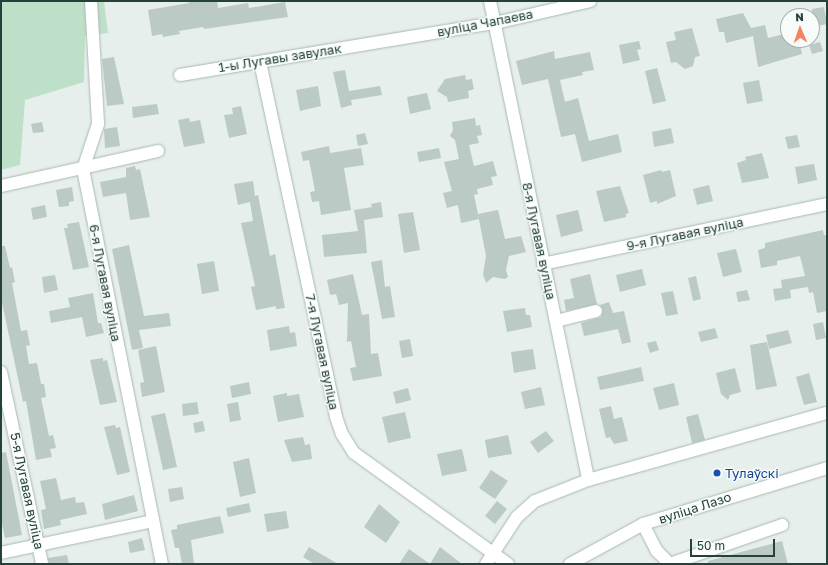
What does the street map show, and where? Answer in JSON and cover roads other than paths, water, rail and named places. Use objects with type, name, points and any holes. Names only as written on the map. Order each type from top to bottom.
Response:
[{"type":"street","name":"6-я Лугавая вуліца","points":[[91,1],[98,124],[83,169],[162,564]]},
{"type":"street","name":"8-я Лугавая вуліца","points":[[490,1],[588,480]]},
{"type":"street","name":"вуліца Чапаева","points":[[380,42],[495,23],[590,1]]},
{"type":"street","name":"1-ы Лугавы завулак","points":[[180,75],[380,42]]},
{"type":"street","name":"7-я Лугавая вуліца","points":[[260,62],[334,409],[342,434],[354,453],[508,564]]},
{"type":"street","points":[[1,186],[83,169],[158,151]]},
{"type":"street","name":"9-я Лугавая вуліца","points":[[543,264],[827,204]]},
{"type":"street","points":[[556,321],[596,311]]},
{"type":"street","name":"5-я Лугавая вуліца","points":[[1,372],[42,564]]},
{"type":"street","points":[[486,564],[517,517],[535,501],[588,480],[827,413]]},
{"type":"street","name":"вуліца Лазо","points":[[570,564],[643,524],[827,468]]},
{"type":"street","points":[[1,554],[153,521]]},
{"type":"street","points":[[643,524],[656,550],[671,564],[782,525]]},
{"type":"place","name":"Тулаўскі","points":[[717,473]]}]
